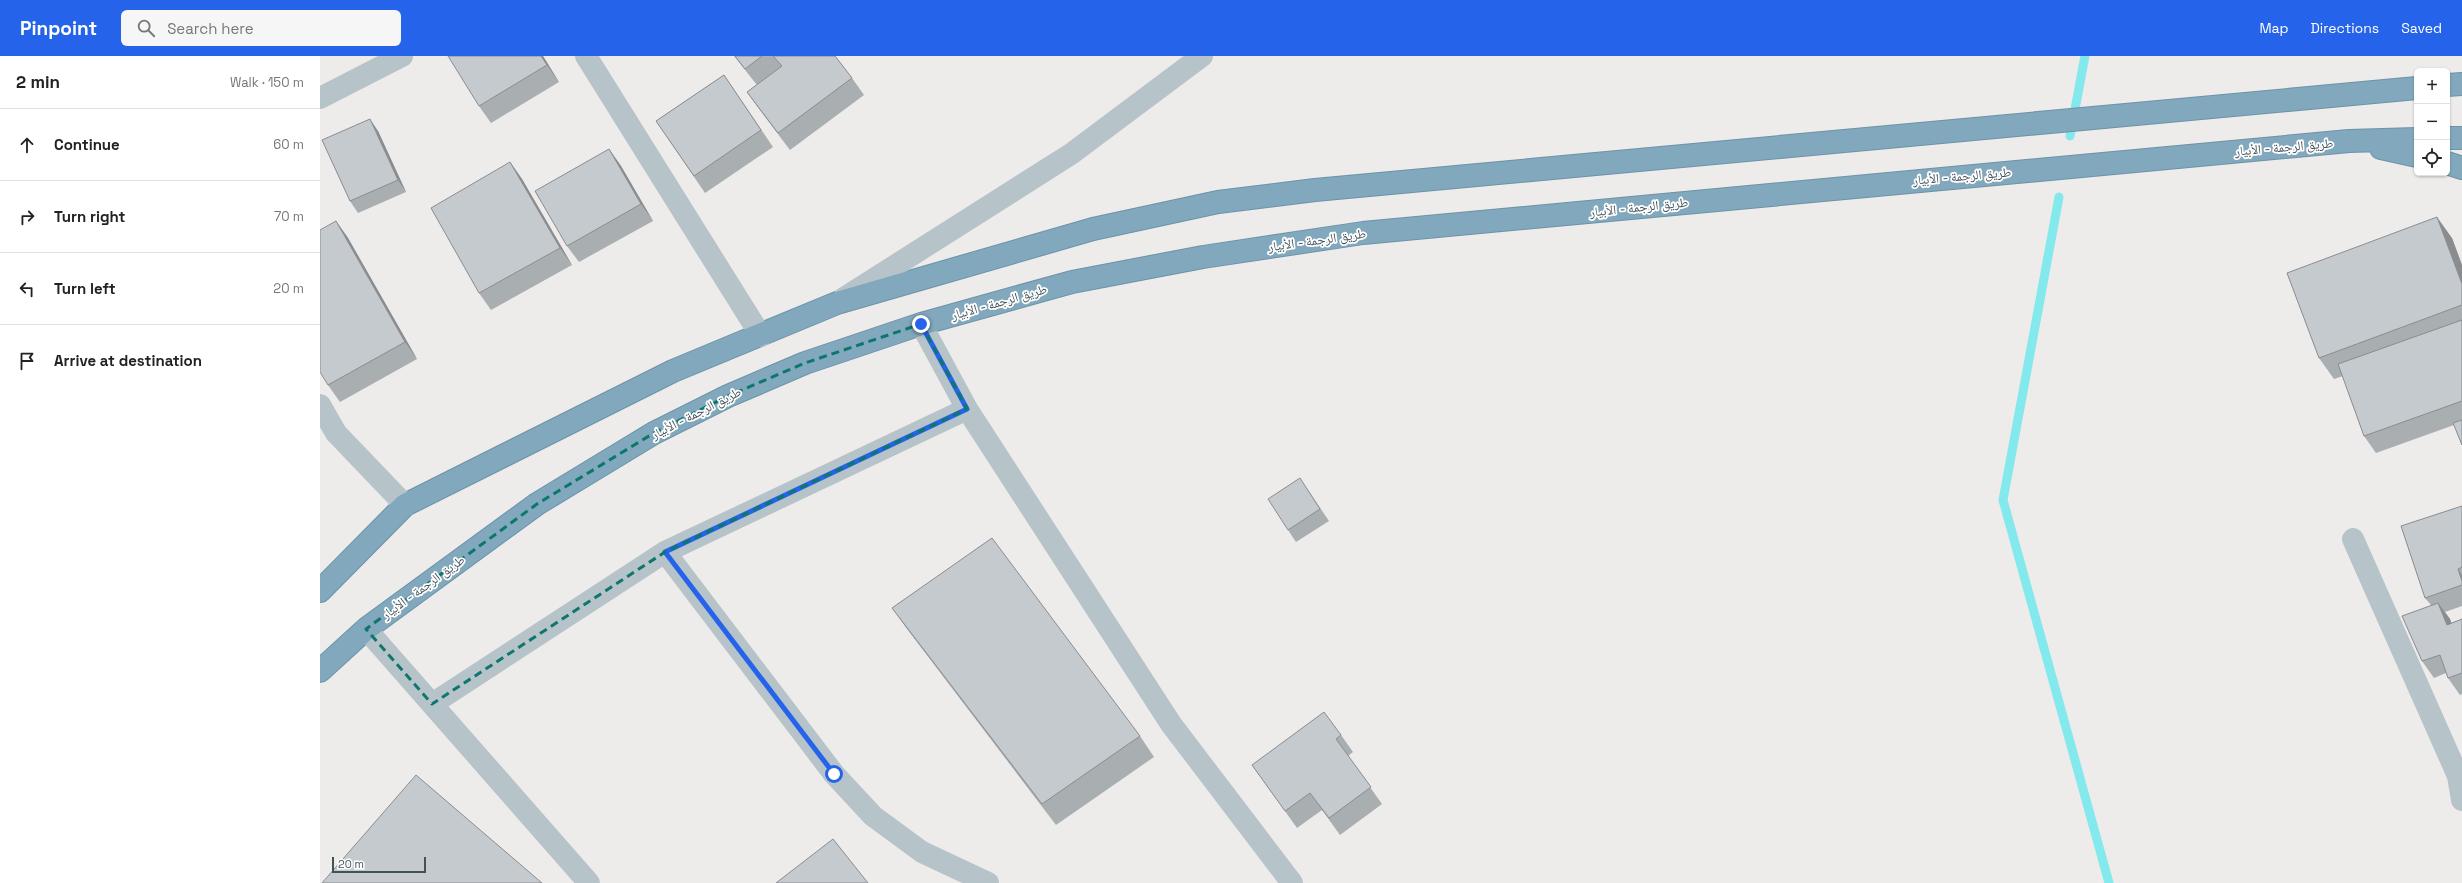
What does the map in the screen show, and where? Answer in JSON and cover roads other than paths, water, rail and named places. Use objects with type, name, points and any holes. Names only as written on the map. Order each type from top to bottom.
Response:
[{"type":"highway","points":[[2450,85],[2462,84]]},
{"type":"highway","points":[[320,591],[404,505],[673,371],[761,336],[837,303],[1093,229],[1218,202],[1315,190],[2414,88]]},
{"type":"highway","points":[[2450,138],[2462,138]]},
{"type":"highway","name":"طريق الرجمة - الأبيار","points":[[320,671],[366,629],[537,504],[654,433],[728,396],[805,363],[921,324],[1072,282],[1203,257],[1364,233],[2349,141],[2414,139]]},
{"type":"highway","points":[[2349,141],[2414,155]]},
{"type":"highway","points":[[2450,164],[2462,168]]},
{"type":"street","points":[[320,98],[402,56]]},
{"type":"street","points":[[586,56],[761,336]]},
{"type":"street","points":[[837,303],[1071,154],[1202,56]]},
{"type":"street","points":[[921,324],[967,409],[1171,724],[1292,883]]},
{"type":"street","points":[[320,405],[336,433],[404,505]]},
{"type":"street","points":[[432,704],[665,552],[967,409]]},
{"type":"street","points":[[2353,539],[2458,776],[2462,800]]},
{"type":"street","points":[[665,552],[834,774],[872,816],[922,852],[988,883]]},
{"type":"street","points":[[366,629],[589,883]]},
{"type":"waterway","points":[[2070,136],[2085,56]]},
{"type":"waterway","points":[[2059,197],[2003,500],[2109,883]]}]
